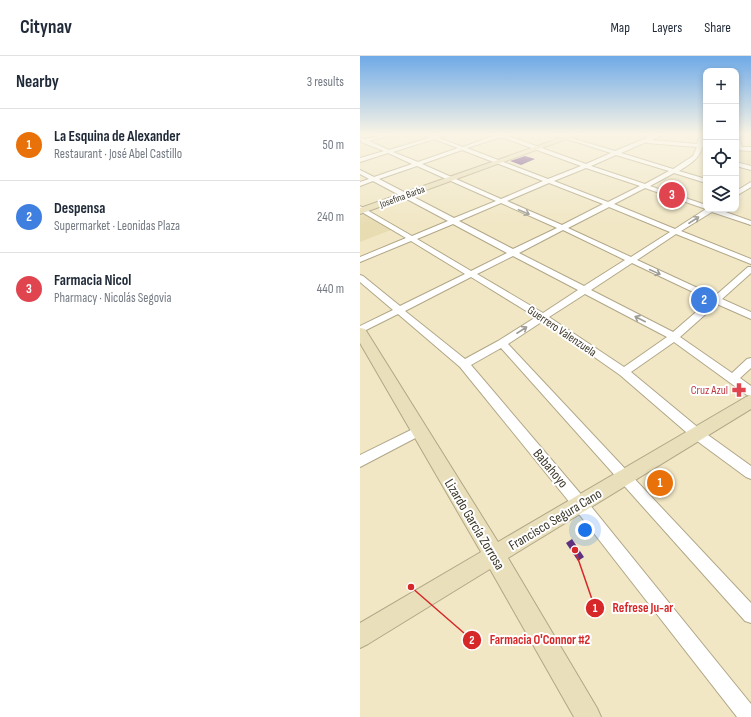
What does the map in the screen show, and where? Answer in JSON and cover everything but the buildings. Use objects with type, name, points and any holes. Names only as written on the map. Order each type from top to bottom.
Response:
[{"type":"street","points":[[360,184],[417,164],[561,227],[751,316]]},
{"type":"street","name":"Josefina Barba","points":[[361,210],[493,164]]},
{"type":"street","points":[[503,164],[608,204],[751,262]]},
{"type":"street","points":[[581,164],[703,206]]},
{"type":"street","points":[[360,260],[587,164]]},
{"type":"street","points":[[653,164],[703,179]]},
{"type":"street","points":[[360,331],[514,253],[561,227],[645,186],[685,164]]},
{"type":"street","points":[[739,165],[751,168]]},
{"type":"street","points":[[360,172],[674,337],[751,392]]},
{"type":"street","points":[[739,191],[751,184]]},
{"type":"street","points":[[739,192],[751,195]]},
{"type":"street","name":"Guerrero Valenzuela","points":[[361,210],[543,317],[624,372],[697,434],[751,473]]},
{"type":"street","points":[[464,364],[502,343],[706,212]]},
{"type":"street","points":[[720,212],[751,223]]},
{"type":"street","points":[[624,372],[674,337],[751,269]]},
{"type":"street","name":"Babahoyo","points":[[360,278],[464,364],[580,504],[749,717]]},
{"type":"street","name":"Lizardo García Zorrosa","points":[[360,331],[494,555],[588,717]]},
{"type":"street","points":[[502,343],[751,615]]},
{"type":"street","points":[[732,378],[751,362]]},
{"type":"street","name":"Francisco Segura Cano","points":[[360,636],[751,401]]},
{"type":"street","points":[[360,461],[419,430]]},
{"type":"shaded area","points":[[364,214],[391,230],[360,242],[360,216]]},
{"type":"place","name":"Farmacia Nicol","points":[[672,195]]},
{"type":"place","name":"Despensa","points":[[704,300]]},
{"type":"place","name":"Cruz Azul","points":[[739,390]]},
{"type":"place","name":"La Esquina de Alexander","points":[[660,483]]},
{"type":"place","name":"Refrese Ju-ar","points":[[575,550]]},
{"type":"place","name":"Farmacia O'Connor #2","points":[[411,587]]}]
